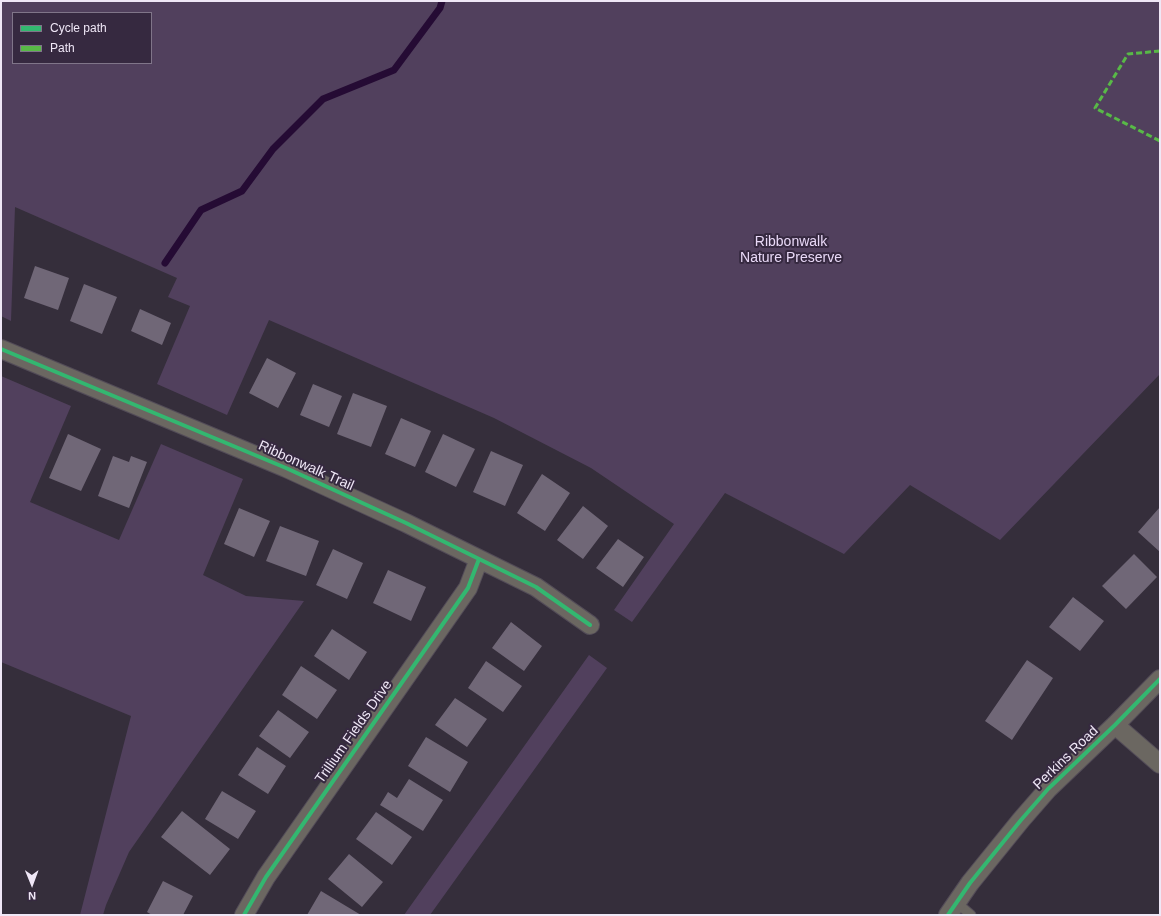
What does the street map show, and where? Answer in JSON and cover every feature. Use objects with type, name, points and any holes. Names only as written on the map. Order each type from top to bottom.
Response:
[{"type":"street","name":"Ribbonwalk Trail","points":[[1,349],[286,468],[406,523],[536,587],[590,625]]},
{"type":"street","name":"Trillium Fields Drive","points":[[244,915],[266,877],[468,588],[479,559]]},
{"type":"street","name":"Perkins Road","points":[[952,909],[970,883],[1048,789],[1115,725],[1160,679]]},
{"type":"street","points":[[1115,725],[1160,764]]},
{"type":"lane","points":[[952,909],[971,915]]},
{"type":"green space","name":"Ribbonwalk Nature Preserve","points":[[1,1],[1160,1],[1160,374],[1000,540],[910,485],[844,554],[725,493],[632,622],[614,610],[674,524],[591,468],[494,418],[269,320],[227,415],[157,384],[190,306],[168,297],[177,278],[15,207],[11,321],[1,316]]},
{"type":"green space","points":[[1,376],[71,406],[30,502],[119,540],[161,444],[243,479],[203,575],[246,596],[304,601],[129,852],[103,915],[80,915],[131,716],[1,662]]},
{"type":"green space","points":[[589,655],[607,668],[430,915],[404,915]]},
{"type":"building","points":[[35,266],[69,278],[58,310],[24,298]]},
{"type":"building","points":[[84,284],[117,297],[102,334],[70,321]]},
{"type":"building","points":[[140,309],[171,323],[162,345],[131,331]]},
{"type":"building","points":[[267,358],[296,373],[278,408],[249,393]]},
{"type":"building","points":[[313,384],[342,396],[329,427],[300,415]]},
{"type":"building","points":[[353,393],[387,406],[371,447],[337,434]]},
{"type":"building","points":[[401,418],[431,431],[415,467],[385,454]]},
{"type":"building","points":[[68,434],[101,449],[81,491],[49,478]]},
{"type":"building","points":[[443,434],[475,449],[456,487],[425,472]]},
{"type":"building","points":[[491,451],[523,465],[505,506],[473,492]]},
{"type":"building","points":[[113,456],[129,462],[131,456],[147,462],[129,508],[98,496]]},
{"type":"building","points":[[542,474],[570,493],[545,531],[517,513]]},
{"type":"building","points":[[583,506],[608,526],[583,559],[557,540]]},
{"type":"building","points":[[1160,507],[1160,552],[1138,532]]},
{"type":"building","points":[[239,508],[270,521],[254,557],[224,544]]},
{"type":"building","points":[[280,526],[319,541],[306,576],[266,561]]},
{"type":"building","points":[[618,539],[644,557],[623,587],[596,568]]},
{"type":"building","points":[[333,549],[363,563],[347,599],[316,585]]},
{"type":"building","points":[[1134,554],[1157,577],[1126,609],[1102,586]]},
{"type":"building","points":[[388,570],[426,587],[411,621],[373,603]]},
{"type":"building","points":[[1073,597],[1104,621],[1080,651],[1049,627]]},
{"type":"building","points":[[511,622],[542,646],[524,671],[492,648]]},
{"type":"building","points":[[332,629],[367,652],[349,680],[314,656]]},
{"type":"building","points":[[1027,660],[1053,678],[1012,740],[985,721]]},
{"type":"building","points":[[486,661],[522,686],[503,712],[468,688]]},
{"type":"building","points":[[301,666],[337,690],[317,719],[282,695]]},
{"type":"building","points":[[455,698],[487,719],[467,747],[435,725]]},
{"type":"building","points":[[278,710],[309,732],[290,758],[259,736]]},
{"type":"building","points":[[426,737],[468,762],[450,792],[408,766]]},
{"type":"building","points":[[257,747],[286,766],[268,794],[238,775]]},
{"type":"building","points":[[409,779],[443,800],[423,831],[380,805],[388,792],[397,798]]},
{"type":"building","points":[[222,791],[256,811],[238,839],[205,819]]},
{"type":"building","points":[[182,811],[230,849],[210,875],[161,837]]},
{"type":"building","points":[[376,812],[412,837],[392,865],[356,839]]},
{"type":"building","points":[[349,854],[383,882],[362,907],[328,879]]},
{"type":"building","points":[[163,881],[193,896],[183,915],[152,915],[147,912]]},
{"type":"building","points":[[321,891],[361,915],[307,915]]},
{"type":"waterway","points":[[165,263],[201,210],[242,191],[273,149],[323,99],[394,70],[440,8],[442,1]]},
{"type":"marked path","points":[[1160,51],[1128,54],[1095,108],[1160,141]]},
{"type":"cycle path","points":[[1,349],[286,468],[406,523],[536,587],[590,625]]},
{"type":"cycle path","points":[[244,915],[266,877],[468,588],[479,559]]},
{"type":"cycle path","points":[[948,915],[970,883],[1048,789],[1115,725],[1160,679]]}]
